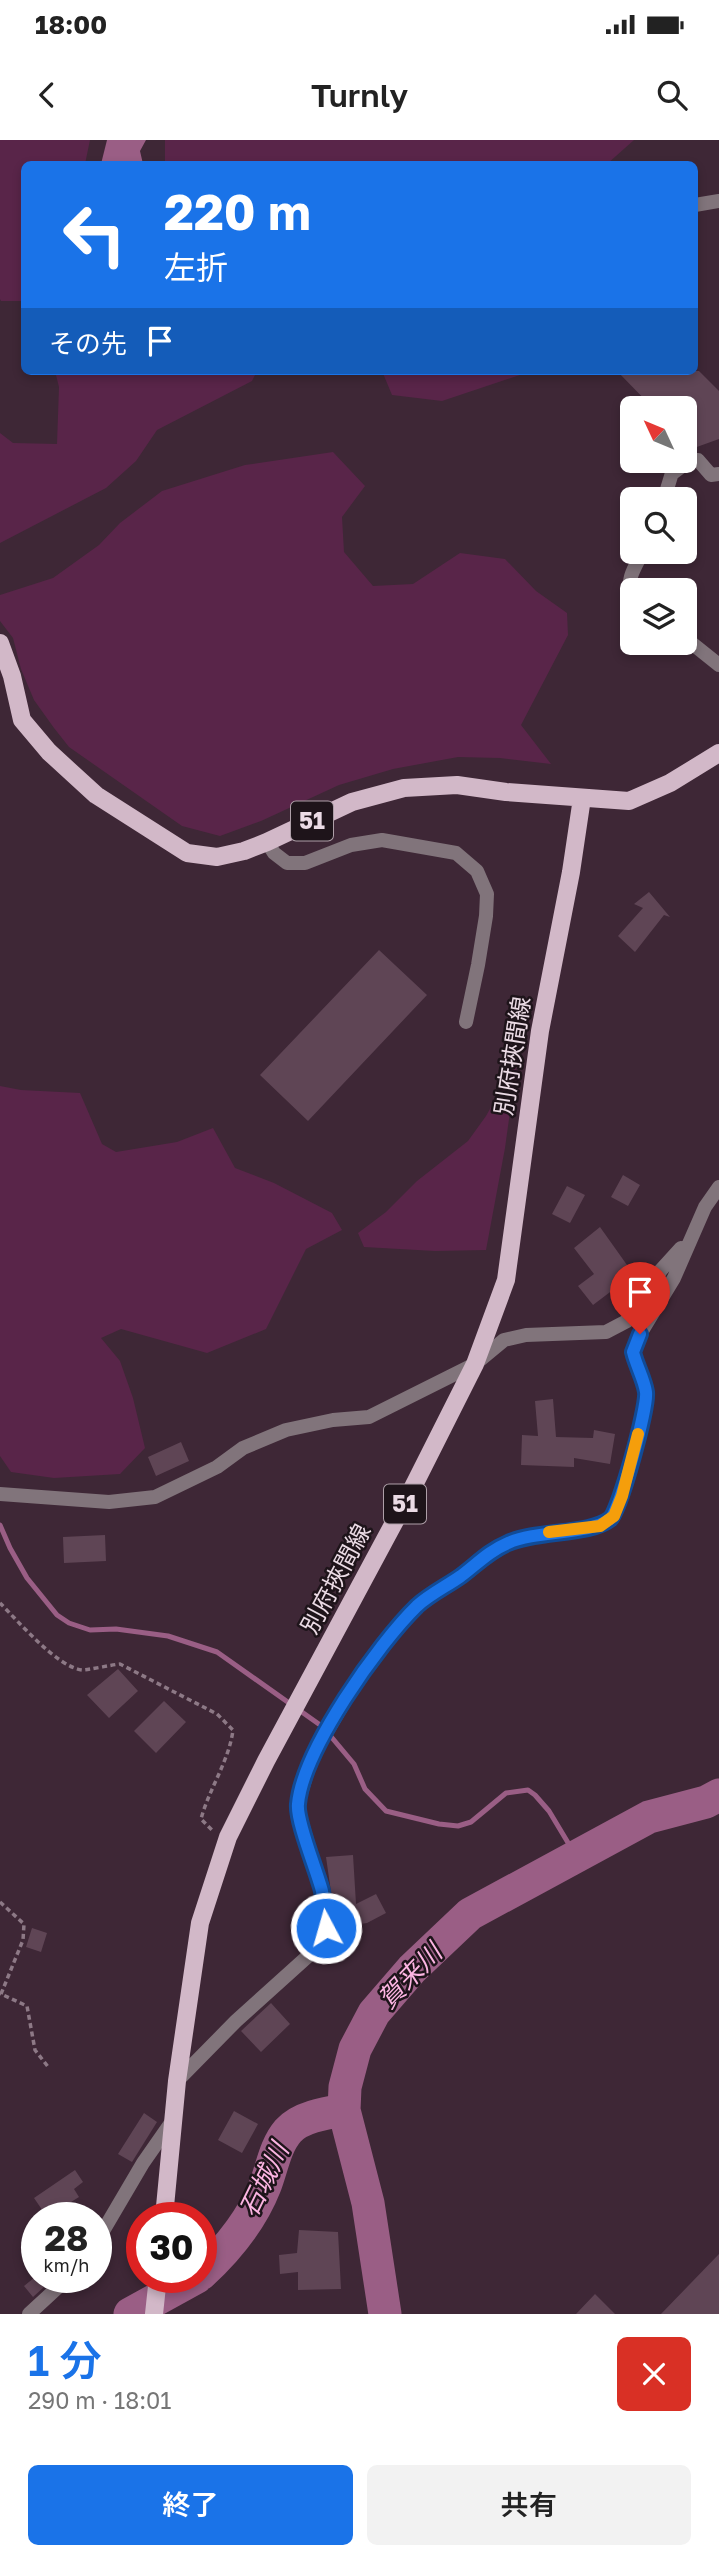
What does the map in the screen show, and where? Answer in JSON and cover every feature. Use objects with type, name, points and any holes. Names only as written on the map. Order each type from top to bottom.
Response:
[{"type":"main road","name":"51","points":[[0,643],[12,676],[22,720],[49,752],[96,795],[187,853],[217,858],[267,842],[352,802],[404,788],[457,785],[506,792],[629,801],[670,783],[719,753]]},
{"type":"main road","name":"別府挾間線","points":[[166,2202],[177,2081],[200,1923],[228,1837],[475,1364],[506,1280],[540,1031],[571,872],[582,798]]},
{"type":"main road","points":[[154,2314],[156,2293]]},
{"type":"street","points":[[698,204],[719,201]]},
{"type":"street","points":[[697,460],[711,475],[719,474]]},
{"type":"street","points":[[697,647],[719,665]]},
{"type":"street","points":[[267,842],[274,853],[287,863],[305,863],[351,845],[382,840],[456,853],[477,871],[487,894],[486,916],[466,1021]]},
{"type":"street","points":[[177,2081],[236,2021],[317,1948],[326,1928],[322,1893],[297,1806],[312,1757],[349,1694],[384,1643],[419,1605],[464,1574],[489,1552],[512,1541],[545,1533],[600,1526],[614,1516],[645,1413],[646,1392],[633,1352],[640,1334],[674,1278],[705,1207],[719,1187]]},
{"type":"street","points":[[0,1494],[109,1502],[155,1497],[217,1467],[243,1448],[286,1430],[321,1422],[369,1417],[475,1364],[504,1339],[526,1335],[606,1332],[627,1321],[641,1305],[661,1270],[688,1242]]},
{"type":"street","points":[[112,2215],[142,2163],[173,2120]]},
{"type":"street","points":[[29,2314],[52,2293]]},
{"type":"path","points":[[0,1603],[63,1663],[82,1670],[120,1664],[217,1714],[233,1730],[231,1742],[206,1800],[201,1819],[220,1837]]},
{"type":"path","points":[[0,1902],[24,1924],[23,1940],[1,1994],[27,2006],[35,2050],[49,2067]]},
{"type":"shaded area","points":[[0,140],[90,140],[86,161],[21,161],[21,301],[0,299]]},
{"type":"shaded area","points":[[107,140],[146,140],[140,151],[142,161],[102,161]]},
{"type":"shaded area","points":[[165,140],[634,140],[610,161],[165,161]]},
{"type":"shaded area","points":[[56,375],[255,375],[252,381],[157,430],[136,461],[106,488],[0,543],[0,433],[13,443],[57,444],[59,387]]},
{"type":"shaded area","points":[[384,375],[520,375],[442,401],[392,395]]},
{"type":"shaded area","points":[[333,452],[365,486],[342,517],[344,552],[373,586],[413,584],[460,553],[505,559],[536,591],[567,613],[568,635],[521,725],[551,764],[500,758],[458,757],[393,769],[339,785],[261,821],[220,836],[182,826],[69,747],[54,728],[34,700],[21,669],[13,638],[0,621],[0,595],[53,578],[99,545],[120,523],[162,491],[245,465]]},
{"type":"shaded area","points":[[517,1061],[505,1148],[486,1250],[435,1251],[364,1247],[358,1233],[468,1141],[486,1116]]},
{"type":"shaded area","points":[[0,1086],[21,1090],[80,1093],[102,1144],[116,1152],[177,1142],[213,1128],[235,1168],[274,1183],[332,1213],[342,1230],[306,1249],[266,1329],[207,1353],[121,1329],[101,1338],[120,1361],[133,1398],[145,1448],[120,1474],[54,1478],[11,1472],[0,1456]]},
{"type":"building","points":[[699,371],[719,391],[719,439],[697,447],[697,396],[641,396],[621,375],[698,375]]},
{"type":"building","points":[[649,892],[670,917],[664,915],[635,952],[618,936],[643,908],[634,904]]},
{"type":"building","points":[[379,950],[427,995],[308,1121],[260,1075]]},
{"type":"building","points":[[623,1175],[640,1185],[628,1206],[611,1197]]},
{"type":"building","points":[[567,1186],[585,1195],[570,1223],[552,1214]]},
{"type":"building","points":[[600,1227],[632,1272],[624,1278],[626,1280],[593,1305],[578,1286],[594,1274],[574,1248]]},
{"type":"building","points":[[553,1399],[556,1437],[593,1438],[594,1430],[615,1434],[610,1464],[574,1458],[574,1467],[521,1465],[522,1435],[538,1436],[535,1401]]},
{"type":"building","points":[[181,1442],[189,1461],[156,1476],[148,1457]]},
{"type":"building","points":[[105,1535],[106,1561],[64,1563],[63,1537]]},
{"type":"building","points":[[118,1669],[138,1691],[109,1718],[87,1695]]},
{"type":"building","points":[[164,1701],[186,1722],[156,1753],[134,1731]]},
{"type":"building","points":[[353,1855],[356,1904],[376,1894],[386,1913],[367,1923],[354,1925],[357,1941],[333,1945],[332,1938],[336,1927],[326,1857]]},
{"type":"building","points":[[32,1928],[47,1933],[41,1952],[26,1947]]},
{"type":"building","points":[[271,2003],[290,2024],[261,2052],[241,2031]]},
{"type":"building","points":[[234,2111],[258,2124],[242,2153],[218,2140]]},
{"type":"building","points":[[144,2113],[157,2122],[132,2162],[118,2154]]},
{"type":"building","points":[[75,2170],[83,2182],[74,2189],[79,2197],[71,2202],[37,2202],[34,2198]]},
{"type":"building","points":[[299,2230],[338,2232],[341,2289],[298,2290],[298,2272],[280,2274],[279,2255],[297,2253]]},
{"type":"building","points":[[719,2254],[719,2314],[661,2314]]},
{"type":"building","points":[[595,2294],[615,2314],[576,2314]]},
{"type":"waterway","points":[[0,1525],[27,1578],[57,1615],[69,1623],[90,1630],[116,1629],[168,1636],[217,1652],[323,1727],[354,1764],[365,1789],[386,1811],[458,1826],[471,1822],[506,1793],[528,1790],[549,1811],[576,1856]]},
{"type":"waterway","name":"賀来川","points":[[385,2314],[368,2203],[344,2110],[345,2087],[355,2049],[374,2013],[412,1969],[470,1914],[649,1817],[706,1802],[719,1795]]},
{"type":"waterway","name":"石城川","points":[[217,2258],[253,2210],[265,2186],[277,2150],[288,2131],[306,2119],[344,2110]]},
{"type":"waterway","name":"石城川","points":[[130,2314],[168,2293]]},
{"type":"slow traffic","points":[[549,1532],[600,1526],[614,1516],[638,1434]]},
{"type":"route","points":[[326,1928],[322,1893],[297,1806],[312,1757],[349,1694],[384,1643],[419,1605],[464,1574],[489,1552],[512,1541],[545,1533],[600,1526],[614,1516],[645,1413],[646,1392],[633,1352],[640,1334]]}]
